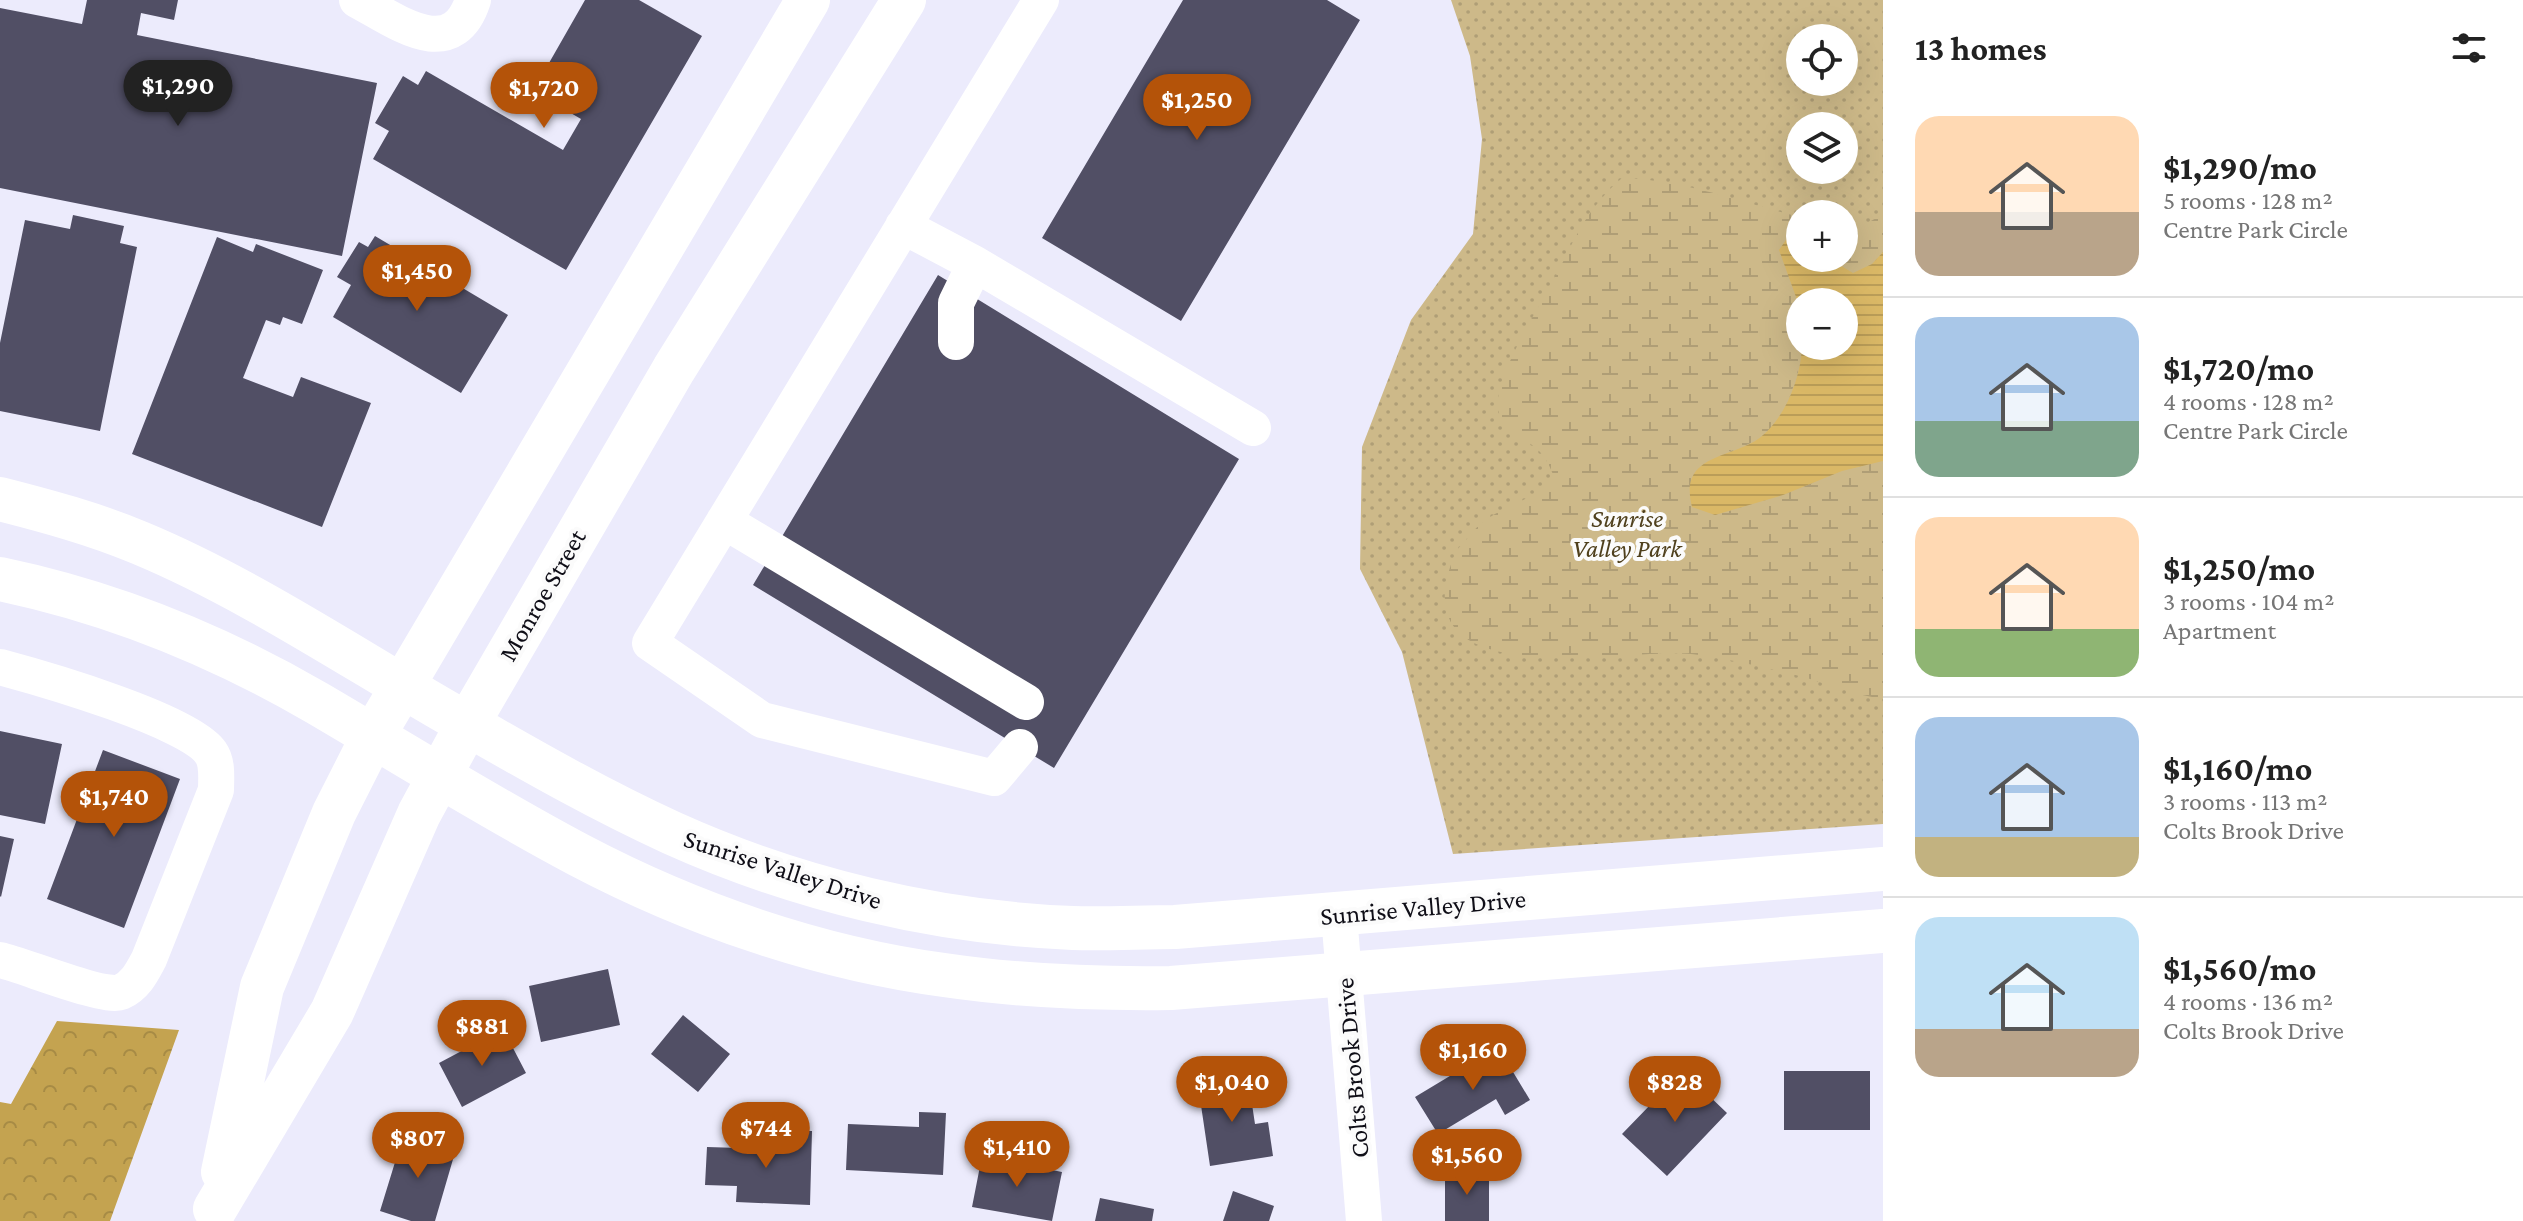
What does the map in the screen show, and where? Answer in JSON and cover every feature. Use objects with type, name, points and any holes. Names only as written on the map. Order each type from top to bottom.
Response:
[{"type":"main road","name":"Monroe Street","points":[[213,1215],[262,987],[334,813],[373,736],[808,0]]},
{"type":"main road","name":"Monroe Street","points":[[213,1215],[332,1012],[406,842],[467,725],[674,369],[904,0]]},
{"type":"main road","name":"Sunrise Valley Drive","points":[[0,499],[58,514],[140,543],[240,592],[467,725],[589,792],[674,834],[767,869],[875,900],[976,919],[1075,928],[1199,925],[1883,869]]},
{"type":"main road","points":[[0,579],[91,602],[189,639],[279,682],[580,855],[667,897],[777,936],[887,965],[1005,983],[1171,988],[1883,931]]},
{"type":"street","points":[[357,0],[416,32],[433,35],[449,32],[462,22],[473,0]]},
{"type":"street","points":[[1020,747],[994,778],[762,720],[650,643],[1041,0]]},
{"type":"street","points":[[903,226],[975,264],[1253,428]]},
{"type":"street","points":[[956,342],[956,303],[975,264]]},
{"type":"street","points":[[724,521],[1026,702]]},
{"type":"street","points":[[0,667],[70,686],[191,735],[212,754],[216,790],[149,959],[136,983],[118,994],[0,960]]},
{"type":"street","name":"Colts Brook Drive","points":[[1339,915],[1364,1221]]},
{"type":"green space","name":"Sunrise Valley Park","points":[[1451,0],[1883,0],[1883,824],[1453,854],[1402,652],[1360,569],[1362,447],[1411,320],[1473,234],[1482,139],[1470,56]]},
{"type":"green space","points":[[1622,178],[1668,183],[1786,213],[1786,240],[1779,250],[1794,288],[1786,288],[1786,360],[1800,360],[1796,379],[1782,413],[1771,427],[1754,441],[1713,457],[1715,515],[1783,495],[1842,471],[1883,461],[1883,699],[1780,671],[1713,657],[1666,654],[1528,656],[1487,648],[1457,631],[1445,600],[1457,550],[1483,522],[1538,492],[1554,477],[1541,453],[1504,431],[1498,408],[1501,384],[1517,345],[1581,228],[1609,190]]},
{"type":"green space","points":[[1883,213],[1883,252],[1872,264],[1858,271],[1858,225]]},
{"type":"green space","points":[[57,1021],[179,1030],[110,1221],[0,1221],[0,1102],[11,1104]]},
{"type":"shaded area","points":[[1786,240],[1786,269],[1779,250]]},
{"type":"shaded area","points":[[1883,252],[1883,461],[1842,471],[1783,495],[1715,515],[1692,507],[1690,489],[1693,476],[1711,460],[1750,444],[1771,428],[1785,407],[1801,360],[1858,360],[1858,288],[1793,288],[1787,272],[1858,272],[1872,264]]},
{"type":"building","points":[[87,0],[178,0],[174,20],[141,13],[137,35],[377,83],[342,256],[0,188],[0,8],[82,24]]},
{"type":"building","points":[[585,0],[639,0],[702,36],[566,270],[373,159],[389,131],[375,123],[403,76],[418,85],[426,71],[563,150],[581,119],[533,91]]},
{"type":"building","points":[[1183,0],[1327,0],[1360,20],[1181,321],[1042,238]]},
{"type":"building","points":[[73,215],[124,226],[120,243],[137,247],[100,431],[0,411],[0,343],[25,220],[70,229]]},
{"type":"building","points":[[375,236],[508,315],[461,393],[333,317],[351,285],[337,277],[359,242],[368,247]]},
{"type":"building","points":[[217,237],[253,252],[256,244],[323,270],[302,324],[283,317],[280,325],[266,320],[243,378],[293,397],[301,377],[371,403],[322,527],[132,454]]},
{"type":"building","points":[[938,275],[1239,459],[1054,768],[753,585]]},
{"type":"building","points":[[0,731],[62,744],[45,824],[0,815]]},
{"type":"building","points":[[103,750],[180,779],[124,928],[47,899]]},
{"type":"building","points":[[0,836],[14,839],[1,897],[0,896]]},
{"type":"building","points":[[608,969],[620,1025],[541,1042],[529,986]]},
{"type":"building","points":[[683,1015],[730,1054],[698,1092],[651,1054]]},
{"type":"building","points":[[503,1029],[526,1073],[462,1107],[439,1063]]},
{"type":"building","points":[[1498,1047],[1530,1100],[1505,1115],[1496,1099],[1438,1134],[1415,1097]]},
{"type":"building","points":[[1683,1071],[1727,1113],[1667,1176],[1622,1134]]},
{"type":"building","points":[[1784,1071],[1870,1071],[1870,1130],[1784,1130]]},
{"type":"building","points":[[1248,1078],[1255,1124],[1268,1122],[1273,1156],[1210,1166],[1198,1085]]},
{"type":"building","points":[[919,1112],[946,1113],[943,1175],[846,1170],[848,1124],[919,1127]]},
{"type":"building","points":[[772,1130],[812,1131],[810,1205],[736,1202],[737,1186],[705,1185],[707,1147],[772,1149]]},
{"type":"building","points":[[404,1133],[456,1149],[435,1221],[411,1221],[380,1211]]},
{"type":"building","points":[[982,1156],[1062,1172],[1052,1221],[972,1207]]},
{"type":"building","points":[[1445,1173],[1489,1173],[1489,1221],[1445,1221]]},
{"type":"building","points":[[1233,1191],[1274,1206],[1269,1221],[1223,1221]]},
{"type":"building","points":[[1100,1198],[1154,1209],[1152,1221],[1095,1221]]}]
